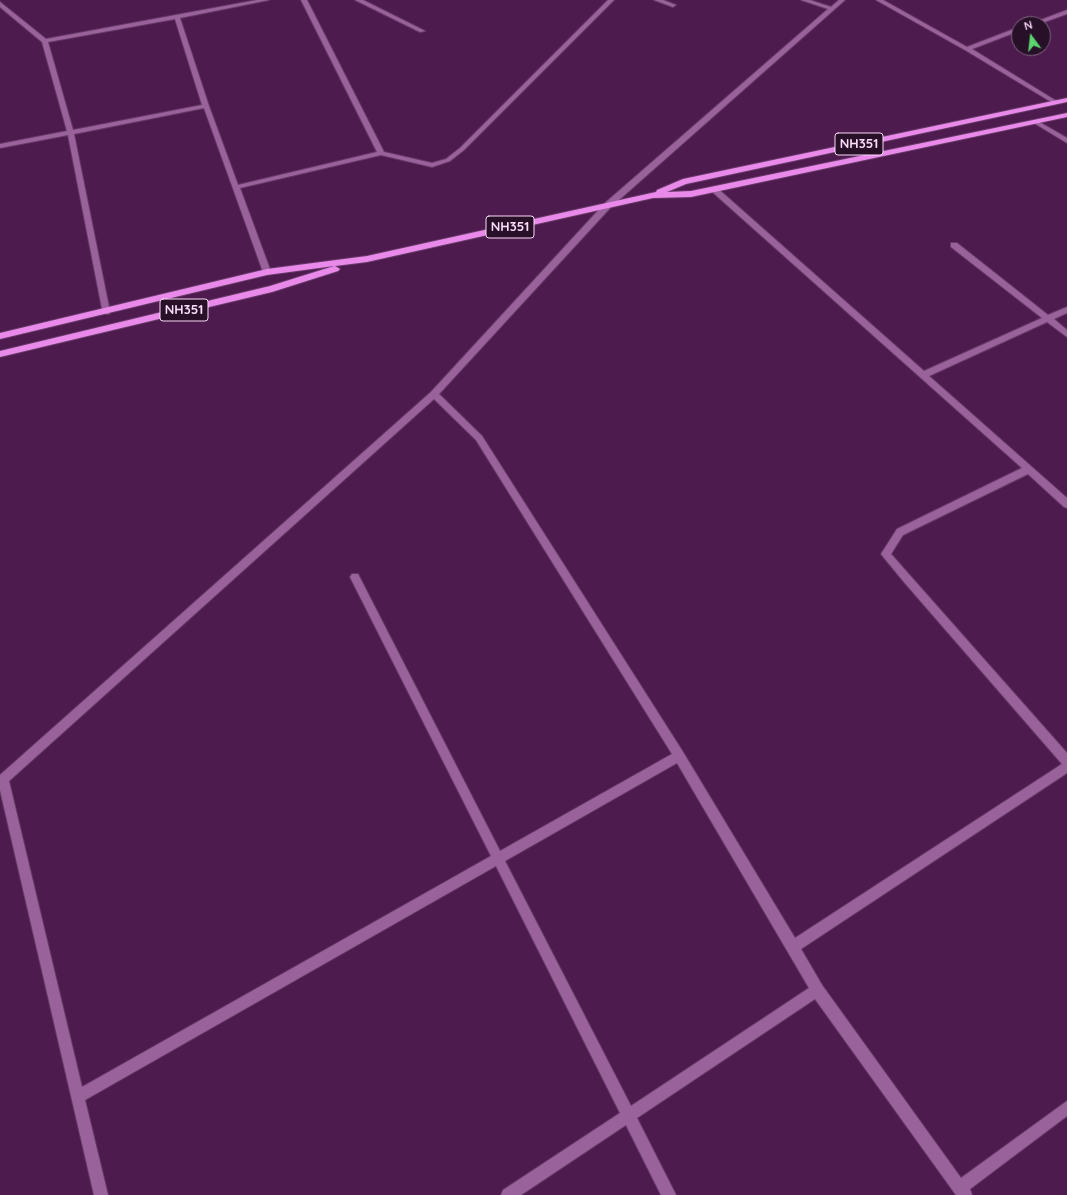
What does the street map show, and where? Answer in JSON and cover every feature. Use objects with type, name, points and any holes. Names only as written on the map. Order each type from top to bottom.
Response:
[{"type":"highway","name":"NH351","points":[[0,336],[106,312],[267,272],[366,258],[653,195],[683,182],[1067,100]]},
{"type":"highway","points":[[1037,106],[1055,118]]},
{"type":"highway","name":"NH351","points":[[653,195],[691,194],[1067,115]]},
{"type":"highway","name":"NH351","points":[[0,354],[272,289],[366,258]]},
{"type":"street","points":[[45,41],[266,0]]},
{"type":"street","points":[[304,0],[381,153]]},
{"type":"street","points":[[358,0],[422,31]]},
{"type":"street","points":[[237,187],[381,153],[432,165],[448,160],[462,150],[611,0]]},
{"type":"street","points":[[657,0],[673,5]]},
{"type":"street","points":[[804,0],[833,8]]},
{"type":"street","points":[[101,1195],[1,780],[434,394],[608,205],[842,0]]},
{"type":"street","points":[[880,0],[967,49],[1054,102]]},
{"type":"street","points":[[0,4],[45,41],[71,132],[106,312]]},
{"type":"street","points":[[1051,18],[1067,12]]},
{"type":"street","points":[[177,17],[206,106],[267,272]]},
{"type":"street","points":[[967,49],[1011,32]]},
{"type":"street","points":[[0,146],[206,106]]},
{"type":"street","points":[[1036,122],[1067,141]]},
{"type":"street","points":[[713,189],[1067,504]]},
{"type":"street","points":[[954,245],[1049,318],[1067,334]]},
{"type":"street","points":[[923,375],[1067,310]]},
{"type":"street","points":[[434,394],[479,438],[679,756],[817,990],[962,1191],[1067,1108]]},
{"type":"street","points":[[1029,469],[900,532],[886,554],[1067,761]]},
{"type":"street","points":[[355,577],[669,1195]]},
{"type":"street","points":[[77,1096],[679,756]]},
{"type":"street","points":[[793,947],[1067,767]]},
{"type":"street","points":[[508,1195],[817,990]]}]
